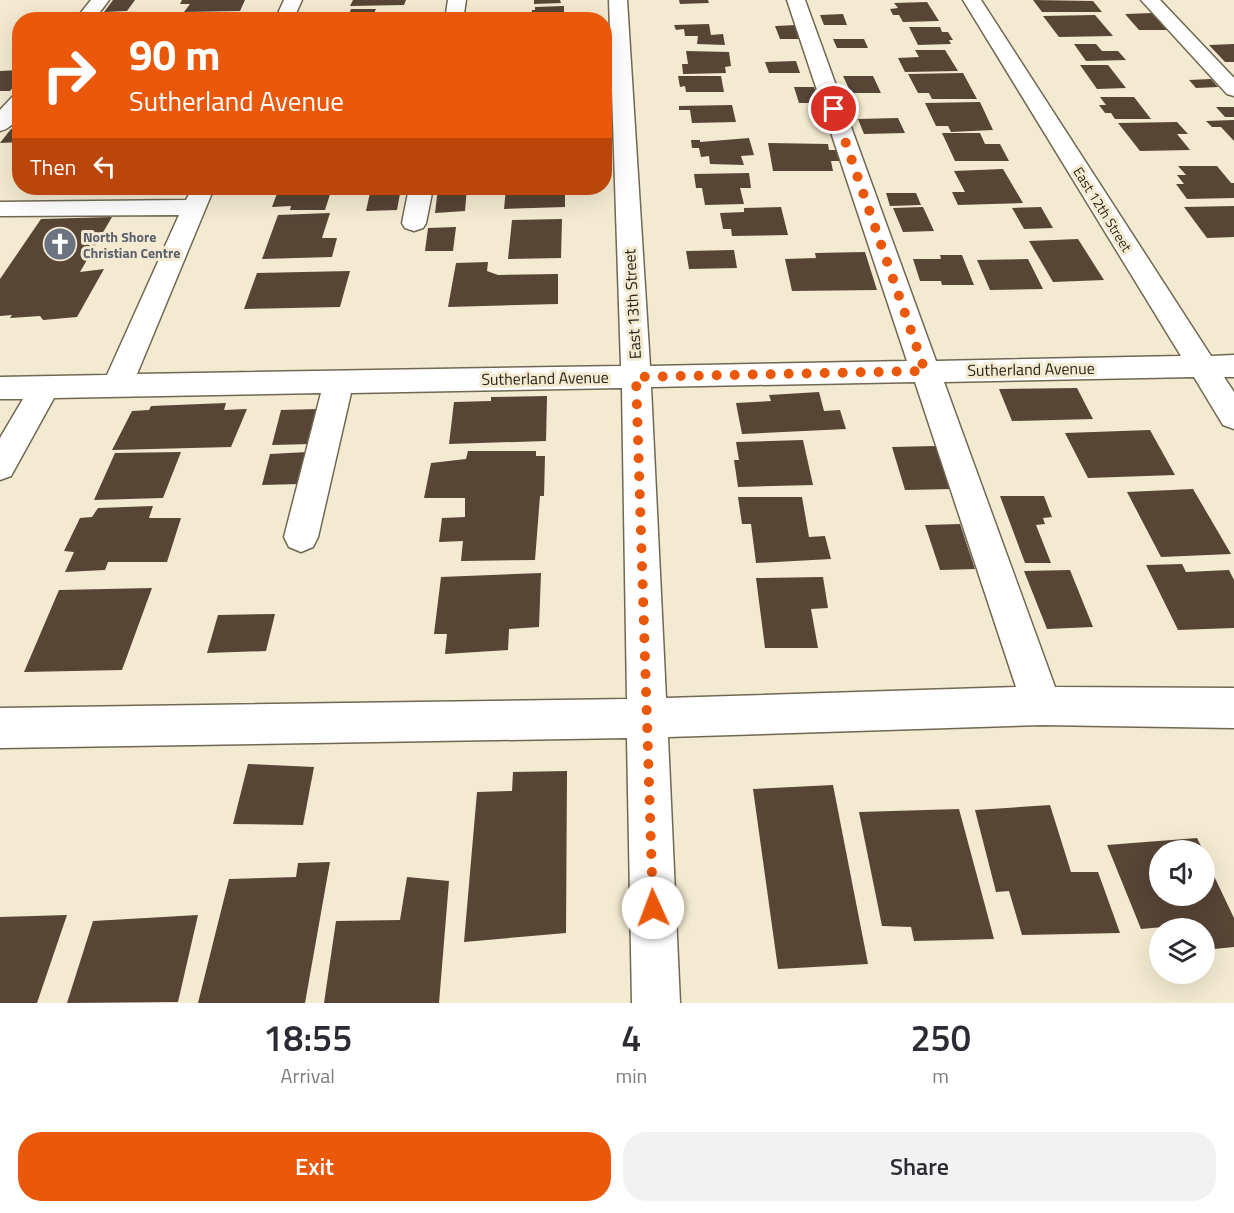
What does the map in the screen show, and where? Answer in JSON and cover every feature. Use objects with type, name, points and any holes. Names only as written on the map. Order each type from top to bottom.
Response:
[{"type":"street","points":[[90,12],[100,0]]},
{"type":"street","name":"East 13th Street","points":[[618,0],[636,377],[656,1003]]},
{"type":"street","points":[[796,0],[1042,706]]},
{"type":"street","name":"East 12th Street","points":[[972,0],[1234,417]]},
{"type":"street","points":[[1150,0],[1234,90]]},
{"type":"street","points":[[0,124],[12,110]]},
{"type":"street","points":[[414,223],[420,195]]},
{"type":"street","points":[[0,209],[198,197],[117,386]]},
{"type":"street","name":"Sutherland Avenue","points":[[0,388],[1234,366]]},
{"type":"street","points":[[301,537],[339,382]]},
{"type":"street","points":[[0,467],[45,387]]},
{"type":"street","points":[[0,728],[648,718],[1042,706],[1234,708]]},
{"type":"building","points":[[113,0],[135,0],[127,11],[104,12]]},
{"type":"building","points":[[182,0],[245,0],[240,11],[184,12],[190,4],[180,4]]},
{"type":"building","points":[[353,0],[406,0],[404,5],[350,6]]},
{"type":"building","points":[[534,0],[560,0],[561,3],[534,4]]},
{"type":"building","points":[[679,0],[708,0],[709,3],[680,4]]},
{"type":"building","points":[[1033,0],[1093,1],[1102,12],[1042,12]]},
{"type":"building","points":[[927,2],[939,21],[903,22],[899,15],[893,15],[890,9],[898,8],[894,3]]},
{"type":"building","points":[[564,6],[564,12],[532,12],[535,7]]},
{"type":"building","points":[[351,9],[376,9],[374,12],[350,12]]},
{"type":"building","points":[[1153,13],[1167,30],[1139,30],[1125,14]]},
{"type":"building","points":[[843,14],[847,25],[824,25],[820,15]]},
{"type":"building","points":[[1095,15],[1113,36],[1059,37],[1043,16]]},
{"type":"building","points":[[709,24],[711,35],[723,34],[725,45],[697,44],[698,36],[685,36],[684,29],[676,30],[674,25]]},
{"type":"building","points":[[797,25],[802,39],[780,39],[775,26]]},
{"type":"building","points":[[909,27],[940,27],[942,32],[948,32],[953,40],[949,40],[951,44],[918,45]]},
{"type":"building","points":[[833,39],[864,39],[868,48],[837,48]]},
{"type":"building","points":[[1074,44],[1096,44],[1102,51],[1118,51],[1126,60],[1086,61]]},
{"type":"building","points":[[1234,44],[1234,62],[1225,62],[1209,45]]},
{"type":"building","points":[[915,50],[945,50],[958,71],[905,72],[898,58],[919,57]]},
{"type":"building","points":[[686,51],[729,52],[731,66],[725,67],[726,73],[683,74],[682,64],[688,64]]},
{"type":"building","points":[[796,61],[800,73],[769,73],[765,62]]},
{"type":"building","points":[[1080,65],[1108,65],[1126,88],[1097,89]]},
{"type":"building","points":[[12,70],[10,91],[0,91],[0,71]]},
{"type":"building","points":[[963,73],[977,99],[932,99],[929,93],[918,93],[908,74]]},
{"type":"building","points":[[678,76],[721,76],[724,92],[686,92],[685,86],[680,87]]},
{"type":"building","points":[[843,76],[873,76],[881,93],[851,93]]},
{"type":"building","points":[[1211,79],[1218,87],[1196,88],[1189,80]]},
{"type":"building","points":[[794,87],[814,87],[819,103],[799,103]]},
{"type":"building","points":[[1100,97],[1134,97],[1151,119],[1115,119],[1111,113],[1105,113],[1099,105],[1106,105]]},
{"type":"building","points":[[980,102],[993,130],[951,132],[948,126],[936,126],[925,103]]},
{"type":"building","points":[[732,105],[736,122],[692,123],[690,110],[679,110],[679,106]]},
{"type":"building","points":[[1216,107],[1234,107],[1234,117],[1225,117]]},
{"type":"building","points":[[898,118],[905,133],[864,134],[858,119]]},
{"type":"building","points":[[1234,120],[1234,141],[1221,127],[1212,127],[1206,121]]},
{"type":"building","points":[[1177,122],[1188,134],[1177,134],[1190,150],[1140,151],[1118,123]]},
{"type":"building","points":[[11,129],[12,142],[0,143]]},
{"type":"building","points":[[942,133],[980,133],[985,144],[1000,144],[1009,161],[955,161]]},
{"type":"building","points":[[749,138],[754,155],[741,156],[744,165],[710,164],[709,156],[701,157],[699,148],[692,148],[691,140],[700,140],[700,142]]},
{"type":"building","points":[[768,143],[828,144],[829,150],[838,150],[841,161],[831,161],[833,171],[773,171]]},
{"type":"building","points":[[1178,166],[1217,166],[1231,183],[1234,183],[1234,198],[1187,199],[1176,184],[1184,184],[1177,175],[1186,175]]},
{"type":"building","points":[[1003,169],[1023,203],[958,205],[952,192],[965,192],[954,171]]},
{"type":"building","points":[[749,173],[751,188],[740,188],[744,204],[705,205],[702,188],[696,188],[694,174]]},
{"type":"building","points":[[886,193],[916,193],[921,205],[890,206]]},
{"type":"building","points":[[276,195],[330,195],[325,210],[290,210],[291,206],[272,207]]},
{"type":"building","points":[[369,195],[400,195],[397,210],[366,211]]},
{"type":"building","points":[[437,195],[466,195],[465,211],[435,213]]},
{"type":"building","points":[[505,195],[565,195],[565,207],[504,209]]},
{"type":"building","points":[[1234,206],[1234,237],[1207,238],[1184,207]]},
{"type":"building","points":[[781,207],[788,235],[732,236],[731,229],[723,229],[720,213],[744,212],[744,208]]},
{"type":"building","points":[[923,207],[934,231],[903,232],[893,208]]},
{"type":"building","points":[[1041,207],[1053,228],[1024,229],[1012,208]]},
{"type":"building","points":[[330,213],[322,238],[337,238],[332,257],[262,259],[278,215]]},
{"type":"building","name":"North Shore Christian Centre","points":[[112,217],[80,272],[104,269],[77,317],[43,320],[40,316],[10,318],[12,315],[0,316],[0,279],[41,219]]},
{"type":"building","points":[[562,219],[561,258],[508,259],[512,220]]},
{"type":"building","points":[[456,227],[453,251],[425,251],[428,228]]},
{"type":"building","points":[[1078,239],[1104,280],[1053,282],[1029,241]]},
{"type":"building","points":[[734,250],[737,268],[689,269],[686,251]]},
{"type":"building","points":[[865,252],[877,290],[792,291],[785,259],[816,258],[815,253]]},
{"type":"building","points":[[940,255],[962,255],[974,285],[942,285],[941,281],[920,281],[913,259],[941,259]]},
{"type":"building","points":[[1028,259],[1043,289],[990,290],[977,260]]},
{"type":"building","points":[[488,262],[487,271],[498,275],[558,274],[558,304],[448,307],[456,263]]},
{"type":"building","points":[[350,271],[340,307],[244,309],[257,273]]},
{"type":"building","points":[[1077,388],[1093,419],[1012,421],[999,389]]},
{"type":"building","points":[[819,392],[824,411],[840,410],[846,429],[742,434],[736,403],[771,401],[769,395]]},
{"type":"building","points":[[547,396],[546,441],[449,444],[454,402],[491,401],[491,397]]},
{"type":"building","points":[[226,403],[224,410],[247,409],[231,447],[112,450],[132,411],[149,410],[151,406]]},
{"type":"building","points":[[319,409],[311,444],[272,445],[281,410]]},
{"type":"building","points":[[1150,430],[1175,475],[1088,478],[1065,433]]},
{"type":"building","points":[[803,440],[813,485],[738,487],[734,460],[739,460],[736,442]]},
{"type":"building","points":[[937,446],[952,489],[905,490],[892,447]]},
{"type":"building","points":[[468,451],[536,451],[536,456],[545,456],[544,496],[540,496],[535,560],[461,561],[463,541],[439,542],[442,518],[465,517],[465,498],[424,498],[431,463],[466,459]]},
{"type":"building","points":[[181,452],[163,498],[94,500],[115,453]]},
{"type":"building","points":[[307,452],[299,484],[262,485],[270,454]]},
{"type":"building","points":[[1193,489],[1231,554],[1161,557],[1127,492]]},
{"type":"building","points":[[1000,496],[1044,496],[1052,517],[1043,518],[1045,524],[1036,525],[1051,563],[1025,563]]},
{"type":"building","points":[[738,497],[802,497],[809,537],[825,536],[831,559],[756,563],[751,524],[742,524]]},
{"type":"building","points":[[153,506],[149,518],[181,518],[167,562],[108,562],[105,570],[65,572],[74,552],[64,551],[80,518],[92,517],[98,508]]},
{"type":"building","points":[[960,524],[975,569],[940,570],[925,525]]},
{"type":"building","points":[[1182,564],[1186,572],[1229,570],[1234,580],[1234,628],[1178,630],[1146,565]]},
{"type":"building","points":[[1070,570],[1093,627],[1047,629],[1024,571]]},
{"type":"building","points":[[541,573],[539,627],[509,629],[508,650],[445,654],[447,634],[434,634],[441,577]]},
{"type":"building","points":[[823,577],[828,608],[811,609],[818,648],[765,648],[756,578]]},
{"type":"building","points":[[152,588],[122,670],[24,672],[59,590]]},
{"type":"building","points":[[275,614],[266,651],[207,653],[218,615]]},
{"type":"building","points":[[248,764],[314,767],[303,825],[233,824]]},
{"type":"building","points":[[567,771],[566,933],[464,942],[477,792],[512,791],[513,772]]},
{"type":"building","points":[[833,785],[868,964],[778,969],[753,789]]},
{"type":"building","points":[[1050,805],[1071,872],[1098,872],[1120,933],[1022,935],[1009,891],[996,892],[975,810]]},
{"type":"building","points":[[959,809],[994,939],[914,941],[911,927],[882,926],[859,812]]},
{"type":"building","points":[[1197,838],[1198,840],[1171,840]]},
{"type":"building","points":[[1149,842],[1149,906],[1215,906],[1215,878],[1234,918],[1234,947],[1215,949],[1215,918],[1149,918],[1149,928],[1141,929],[1107,845]]},
{"type":"building","points":[[330,862],[305,1003],[198,1003],[229,879],[296,877],[298,863]]},
{"type":"building","points":[[407,877],[449,881],[439,1003],[324,1003],[336,921],[400,920]]},
{"type":"building","points":[[67,915],[37,1003],[0,1003],[0,917]]},
{"type":"building","points":[[198,915],[178,1002],[67,1003],[93,921]]},
{"type":"place","name":"North Shore Christian Centre","points":[[60,244]]},
{"type":"route","points":[[653,908],[636,377],[925,371],[834,109]]}]
